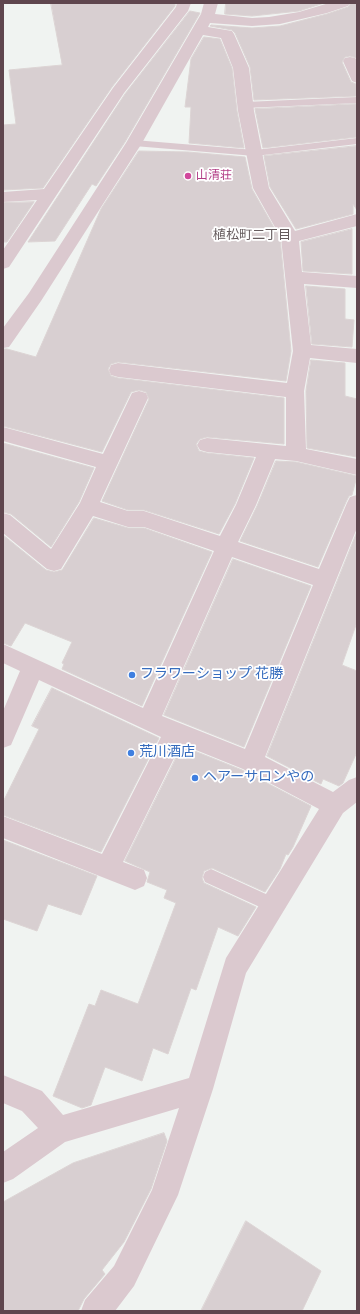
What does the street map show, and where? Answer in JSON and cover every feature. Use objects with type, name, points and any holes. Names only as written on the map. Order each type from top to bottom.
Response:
[{"type":"street","points":[[3,263],[118,92],[183,8],[184,3]]},
{"type":"street","points":[[3,342],[35,297],[134,143],[202,24],[211,3]]},
{"type":"street","points":[[202,24],[283,20],[310,14],[343,3]]},
{"type":"street","points":[[202,24],[227,34],[241,68],[245,105],[261,188],[290,238],[302,351],[296,391],[296,454]]},
{"type":"street","points":[[350,61],[357,78]]},
{"type":"street","points":[[3,196],[48,194]]},
{"type":"street","points":[[290,238],[357,220]]},
{"type":"street","points":[[294,277],[357,282]]},
{"type":"street","points":[[302,351],[357,356]]},
{"type":"street","points":[[118,370],[296,391]]},
{"type":"street","points":[[3,521],[54,563],[88,506],[139,398]]},
{"type":"street","points":[[3,434],[108,463]]},
{"type":"street","points":[[207,445],[296,454],[357,467]]},
{"type":"street","points":[[148,721],[226,546],[246,505],[268,452]]},
{"type":"street","points":[[251,762],[357,503]]},
{"type":"street","points":[[88,506],[128,519],[144,519],[325,580]]},
{"type":"street","points":[[3,653],[148,721],[251,762],[335,805]]},
{"type":"street","points":[[3,738],[33,667]]},
{"type":"street","points":[[108,867],[175,732]]},
{"type":"street","points":[[96,1311],[124,1276],[164,1195],[199,1089],[235,967],[335,805],[357,788]]},
{"type":"street","points":[[3,827],[136,878]]},
{"type":"street","points":[[3,1089],[32,1101],[58,1130]]},
{"type":"street","points":[[3,1169],[58,1130],[199,1089]]},
{"type":"lane","points":[[245,105],[357,100]]},
{"type":"lane","points":[[134,143],[255,153],[357,141]]},
{"type":"lane","points":[[211,877],[273,905]]},
{"type":"building","points":[[51,3],[175,3],[175,6],[112,87],[43,188],[3,190],[3,125],[16,124],[9,70],[62,65]]},
{"type":"building","points":[[226,3],[324,3],[299,11],[252,16],[225,14]]},
{"type":"building","points":[[351,3],[357,3],[357,58],[350,56],[345,57],[342,62],[351,82],[356,84],[357,96],[254,100],[250,67],[235,33],[232,30],[210,26],[252,28],[280,26],[327,14],[348,7]]},
{"type":"building","points":[[190,11],[200,13],[125,142],[96,186],[92,184],[55,241],[28,242],[125,94]]},
{"type":"building","points":[[204,37],[220,39],[232,68],[237,111],[244,148],[189,143],[191,107],[185,107],[191,59]]},
{"type":"building","points":[[357,104],[357,137],[263,148],[255,109]]},
{"type":"building","points":[[357,146],[357,210],[353,204],[353,214],[296,229],[270,187],[264,156]]},
{"type":"building","points":[[139,151],[188,152],[245,157],[252,189],[280,238],[291,351],[286,381],[118,362],[111,364],[108,369],[111,376],[118,378],[284,398],[284,444],[207,437],[200,439],[196,444],[199,451],[207,453],[254,458],[235,504],[219,534],[144,510],[128,510],[102,501],[149,399],[146,392],[139,390],[131,392],[102,452],[3,426],[3,349],[36,357],[101,209]]},
{"type":"building","points":[[34,202],[7,242],[3,242],[3,203]]},
{"type":"building","points":[[352,229],[352,274],[303,271],[301,242]]},
{"type":"building","points":[[306,286],[345,289],[345,319],[354,320],[352,347],[312,344]]},
{"type":"building","points":[[311,360],[345,363],[345,396],[357,399],[357,457],[307,448],[306,391]]},
{"type":"building","points":[[3,443],[94,468],[79,502],[51,547],[11,514],[3,512]]},
{"type":"building","points":[[276,461],[296,462],[357,476],[352,495],[349,496],[346,502],[318,567],[240,541]]},
{"type":"building","points":[[94,518],[128,528],[144,528],[212,552],[142,706],[62,669],[64,664],[62,663],[72,642],[25,623],[11,646],[3,643],[3,535],[46,570],[54,572],[62,570]]},
{"type":"building","points":[[357,532],[357,622],[342,665],[357,671],[357,752],[343,783],[339,786],[323,779],[321,784],[267,756]]},
{"type":"building","points":[[233,559],[311,586],[244,747],[164,715]]},
{"type":"building","points":[[52,688],[159,738],[101,852],[3,815],[3,802],[39,729],[32,726]]},
{"type":"building","points":[[182,746],[242,770],[311,806],[293,847],[288,855],[286,854],[280,869],[265,892],[212,868],[204,871],[202,878],[204,883],[256,907],[238,936],[218,927],[196,990],[191,988],[168,1054],[153,1048],[142,1081],[105,1067],[91,1105],[82,1108],[53,1096],[89,1004],[95,1006],[101,990],[138,1004],[176,903],[164,898],[167,890],[147,882],[150,872],[125,861]]},
{"type":"building","points":[[3,840],[97,876],[81,915],[48,904],[37,931],[3,919]]},
{"type":"building","points":[[164,1133],[167,1141],[151,1189],[124,1242],[102,1270],[105,1274],[84,1299],[78,1311],[3,1311],[3,1202],[73,1163]]},
{"type":"building","points":[[246,1221],[321,1271],[302,1311],[201,1311]]},
{"type":"place","name":"山清荘","points":[[188,176]]},
{"type":"place","name":"フラワーショップ 花勝","points":[[132,675]]},
{"type":"place","name":"荒川酒店","points":[[131,753]]},
{"type":"place","name":"ヘアーサロンやの","points":[[195,778]]},
{"type":"district","name":"植松町二丁目","points":[[252,236]]}]
